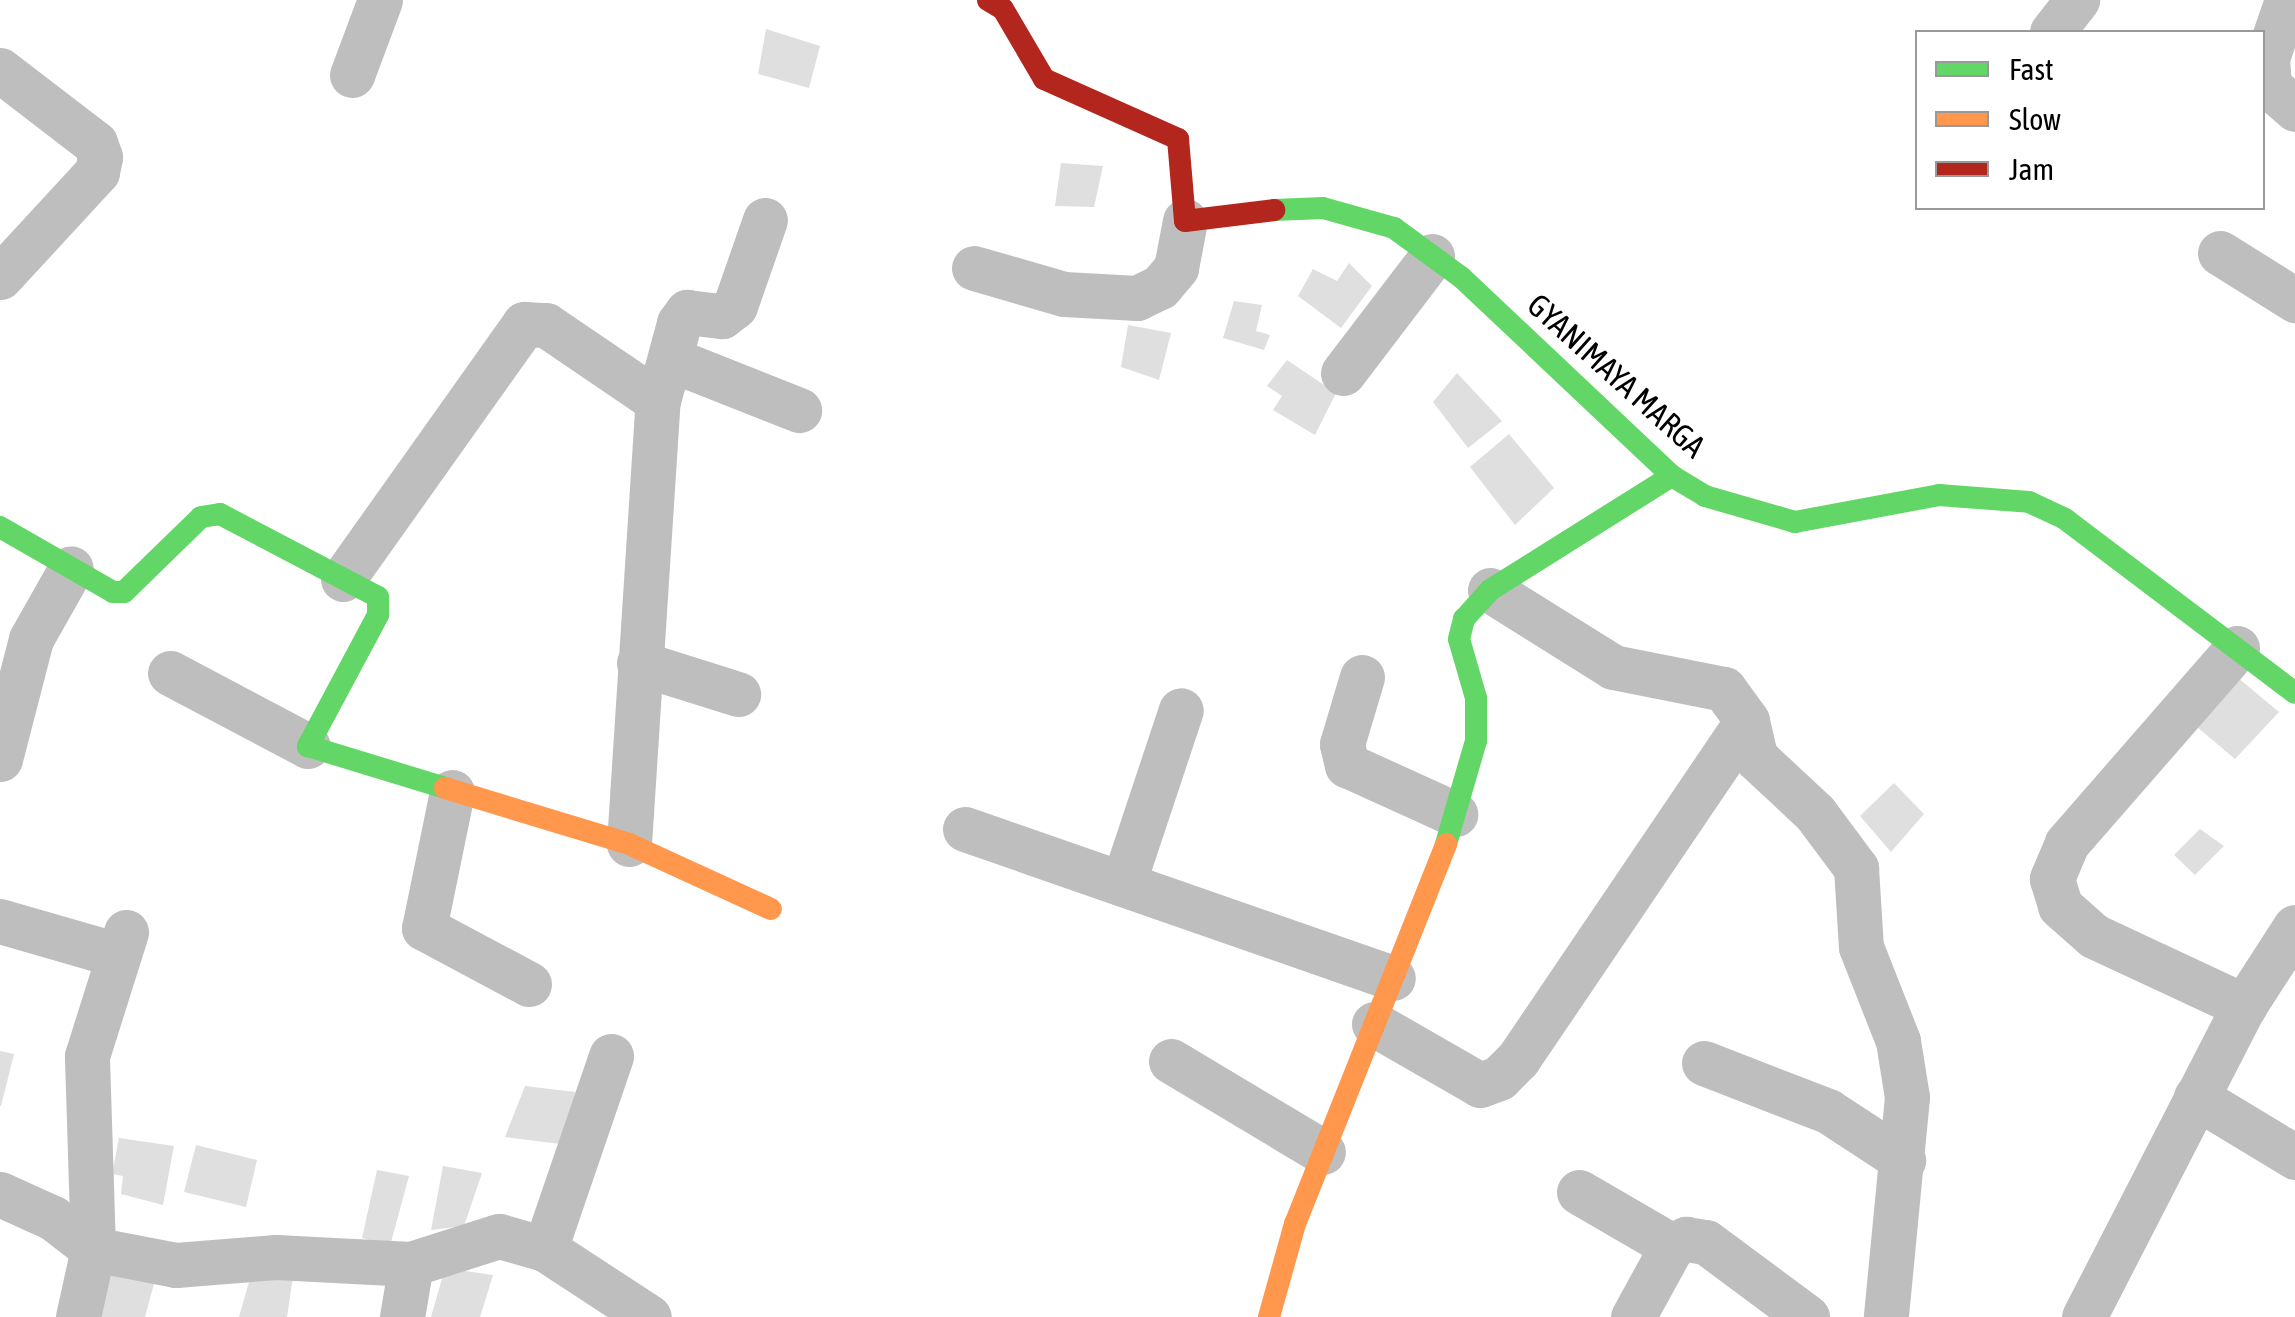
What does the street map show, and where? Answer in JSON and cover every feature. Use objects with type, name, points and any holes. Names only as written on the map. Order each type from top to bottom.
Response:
[{"type":"street","points":[[352,75],[380,0]]},
{"type":"street","points":[[974,268],[1064,294],[1137,298],[1160,286],[1176,268],[1185,221],[1178,139],[1106,112],[1044,79],[1003,9],[988,0]]},
{"type":"street","points":[[2054,30],[2077,0]]},
{"type":"street","points":[[2287,0],[2267,58],[2269,86],[2295,110]]},
{"type":"street","points":[[0,70],[95,144],[100,157],[97,172],[0,277]]},
{"type":"street","name":"GYANIMAYA MARGA","points":[[1185,221],[1233,211],[1323,208],[1394,228],[1432,256],[1672,476],[1731,506],[1794,522],[1939,495],[2030,502],[2065,519],[2295,692]]},
{"type":"street","points":[[629,844],[658,402],[687,312],[722,316],[736,306],[765,220]]},
{"type":"street","points":[[2220,253],[2295,300]]},
{"type":"street","points":[[1344,374],[1432,256]]},
{"type":"street","points":[[343,579],[524,324],[546,324],[658,402]]},
{"type":"street","points":[[670,359],[799,410]]},
{"type":"street","points":[[1269,1317],[1323,1152],[1455,814],[1476,741],[1476,698],[1460,639],[1464,619],[1490,590],[1672,476]]},
{"type":"street","points":[[0,528],[70,568],[124,592],[211,513],[378,597],[381,606],[308,746]]},
{"type":"street","points":[[0,759],[22,665],[70,568]]},
{"type":"street","points":[[1490,590],[1613,666],[1724,690],[1747,720],[1755,756],[1815,813],[1856,868],[1861,947],[1901,1060],[1907,1097],[1886,1317]]},
{"type":"street","points":[[2237,648],[2067,842],[2052,879],[2060,906],[2094,936],[2244,1006]]},
{"type":"street","points":[[639,663],[738,694]]},
{"type":"street","points":[[170,673],[308,746],[629,844],[771,910]]},
{"type":"street","points":[[1362,677],[1342,744],[1348,765],[1455,814]]},
{"type":"street","points":[[1123,884],[1181,710]]},
{"type":"street","points":[[1374,1024],[1480,1085],[1499,1078],[1518,1060],[1747,720]]},
{"type":"street","points":[[452,792],[424,928],[529,984]]},
{"type":"street","points":[[964,830],[1393,978]]},
{"type":"street","points":[[0,921],[122,943],[84,1086],[93,1249],[78,1317]]},
{"type":"street","points":[[2084,1317],[2244,1006],[2289,949]]},
{"type":"street","points":[[544,1249],[611,1056]]},
{"type":"street","points":[[1171,1061],[1323,1152]]},
{"type":"street","points":[[1704,1063],[1828,1111],[1903,1160]]},
{"type":"street","points":[[2196,1098],[2295,1157]]},
{"type":"street","points":[[1579,1192],[1672,1246]]},
{"type":"street","points":[[0,1194],[79,1234],[93,1249],[176,1265],[276,1257],[411,1264],[499,1236],[544,1249],[649,1317]]},
{"type":"street","points":[[1633,1317],[1672,1246],[1686,1239],[1706,1242],[1807,1317]]},
{"type":"street","points":[[402,1317],[411,1264]]},
{"type":"building","points":[[766,29],[820,46],[809,88],[758,74]]},
{"type":"building","points":[[1061,163],[1103,166],[1094,207],[1055,206]]},
{"type":"building","points":[[1349,263],[1372,286],[1341,328],[1298,296],[1313,269],[1337,281]]},
{"type":"building","points":[[1234,301],[1262,305],[1256,331],[1270,335],[1264,350],[1223,338]]},
{"type":"building","points":[[1128,325],[1171,333],[1159,380],[1121,367]]},
{"type":"building","points":[[1287,360],[1336,393],[1315,435],[1273,410],[1282,396],[1267,386]]},
{"type":"building","points":[[1457,373],[1502,421],[1468,448],[1433,402]]},
{"type":"building","points":[[1509,434],[1554,488],[1515,525],[1470,467]]},
{"type":"building","points":[[2237,677],[2279,712],[2235,759],[2197,727]]},
{"type":"building","points":[[1894,783],[1924,814],[1891,852],[1860,816]]},
{"type":"building","points":[[2200,829],[2224,846],[2195,875],[2174,855]]},
{"type":"building","points":[[0,1051],[14,1054],[1,1106],[0,1106]]},
{"type":"building","points":[[525,1086],[575,1092],[568,1145],[505,1137]]},
{"type":"building","points":[[119,1138],[174,1146],[163,1205],[121,1194],[123,1176],[112,1174]]},
{"type":"building","points":[[196,1145],[257,1160],[246,1207],[184,1192]]},
{"type":"building","points":[[443,1166],[482,1173],[464,1226],[431,1230]]},
{"type":"building","points":[[377,1170],[409,1176],[390,1246],[362,1238]]},
{"type":"building","points":[[106,1267],[155,1280],[145,1317],[93,1317]]},
{"type":"building","points":[[445,1268],[493,1275],[480,1317],[431,1317]]},
{"type":"building","points":[[294,1270],[287,1317],[239,1317],[252,1271]]},
{"type":"traffic: fast","points":[[1274,210],[1323,208],[1394,228],[1461,277],[1672,476],[1705,496],[1795,522],[1939,495],[2029,502],[2065,519],[2295,693]]},
{"type":"traffic: fast","points":[[1446,844],[1476,741],[1476,698],[1459,639],[1464,619],[1490,590],[1672,476]]},
{"type":"traffic: fast","points":[[0,527],[113,592],[124,592],[201,517],[220,514],[378,597],[378,615],[308,746],[445,788]]},
{"type":"traffic: slow","points":[[445,788],[629,844],[771,909]]},
{"type":"traffic: slow","points":[[1269,1317],[1295,1224],[1446,844]]},
{"type":"traffic: jam","points":[[988,0],[1003,9],[1044,79],[1178,139],[1185,221],[1274,210]]}]
